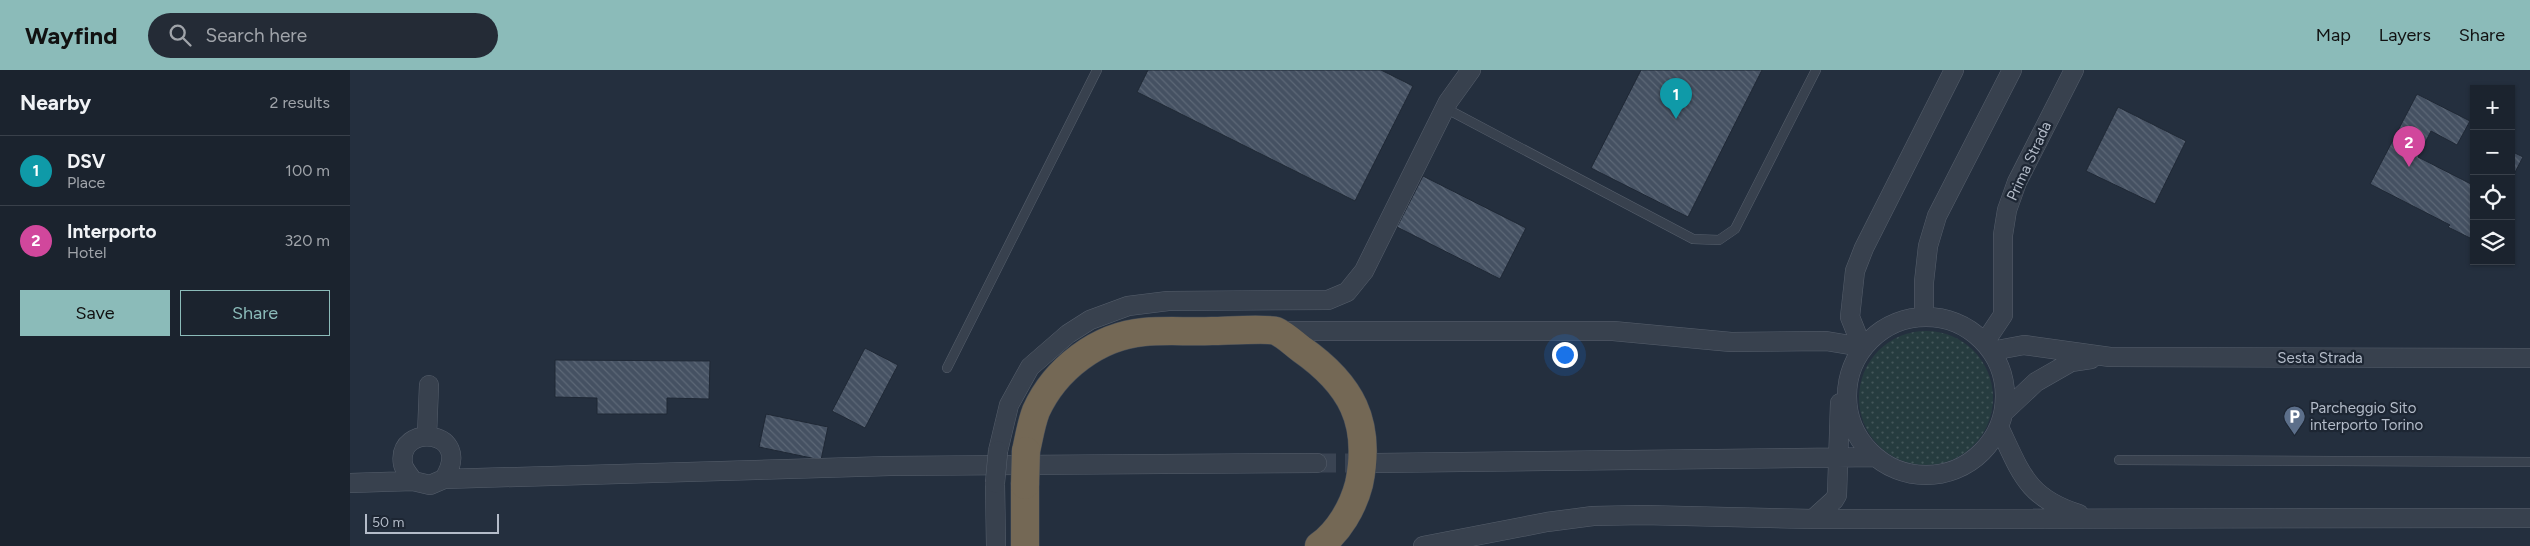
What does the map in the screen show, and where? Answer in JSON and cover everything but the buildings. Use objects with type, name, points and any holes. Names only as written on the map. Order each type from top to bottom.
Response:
[{"type":"highway","points":[[1025,546],[1026,451],[1036,411],[1045,395],[1067,367],[1099,345],[1121,336],[1144,332],[1275,331],[1309,354],[1338,380],[1351,400],[1363,441],[1364,459],[1356,496],[1344,520],[1319,546]]},
{"type":"street","points":[[996,546],[995,483],[998,451],[1009,405],[1030,367],[1068,334],[1090,320],[1128,306],[1168,301],[1328,300],[1347,292],[1364,271],[1445,108],[1471,70]]},
{"type":"street","points":[[1275,331],[1613,331],[1731,342],[1826,341],[1854,346],[1890,325],[1906,319],[1924,316],[1941,318],[1958,323],[1973,331],[1989,347],[2002,370],[2006,391],[2002,420],[1986,448],[1967,464],[1945,473],[1920,475],[1896,470],[1875,457],[1865,447],[1851,422],[1846,394],[1854,346],[1850,317],[1855,271],[1864,248],[1954,70]]},
{"type":"street","points":[[1924,316],[1924,282],[1928,246],[1937,216],[2012,70]]},
{"type":"street","name":"Prima Strada","points":[[1989,347],[2004,315],[2003,235],[2007,210],[2017,182],[2074,70]]},
{"type":"street","name":"Sesta Strada","points":[[1989,347],[2024,345],[2110,357]]},
{"type":"street","points":[[1813,519],[1837,495],[1840,407],[1854,346]]},
{"type":"street","name":"Sesta Strada","points":[[2002,420],[2036,382],[2070,362],[2110,357],[2530,358]]},
{"type":"street","points":[[1840,407],[1852,366]]},
{"type":"street","points":[[427,435],[430,385]]},
{"type":"street","points":[[2002,420],[2029,486],[2041,498],[2059,508],[2100,520]]},
{"type":"street","points":[[413,481],[403,466],[403,455],[408,445],[416,438],[427,435],[443,440],[452,452],[452,467],[444,480]]},
{"type":"street","points":[[1376,463],[1875,457]]},
{"type":"street","points":[[350,483],[413,481],[430,485],[444,480],[890,466],[1317,463]]},
{"type":"street","points":[[1424,546],[1547,522],[1593,516],[1700,514],[1813,519],[2100,520],[2530,518]]},
{"type":"lane","points":[[947,368],[1097,70]]},
{"type":"lane","points":[[1445,108],[1693,239],[1719,240],[1735,229],[1816,70]]},
{"type":"lane","points":[[2119,460],[2530,462]]},
{"type":"green space","points":[[1926,331],[1952,336],[1974,350],[1988,372],[1993,398],[1988,424],[1974,446],[1952,460],[1926,465],[1900,460],[1878,446],[1864,424],[1859,398],[1864,372],[1878,350],[1900,336]]},
{"type":"tunnel","points":[[1317,463],[1372,463]]},
{"type":"place","name":"DSV","points":[[1676,119]]},
{"type":"place","name":"Interporto","points":[[2409,167]]},
{"type":"place","name":"Parcheggio Sito interporto Torino","points":[[2294,436]]}]
